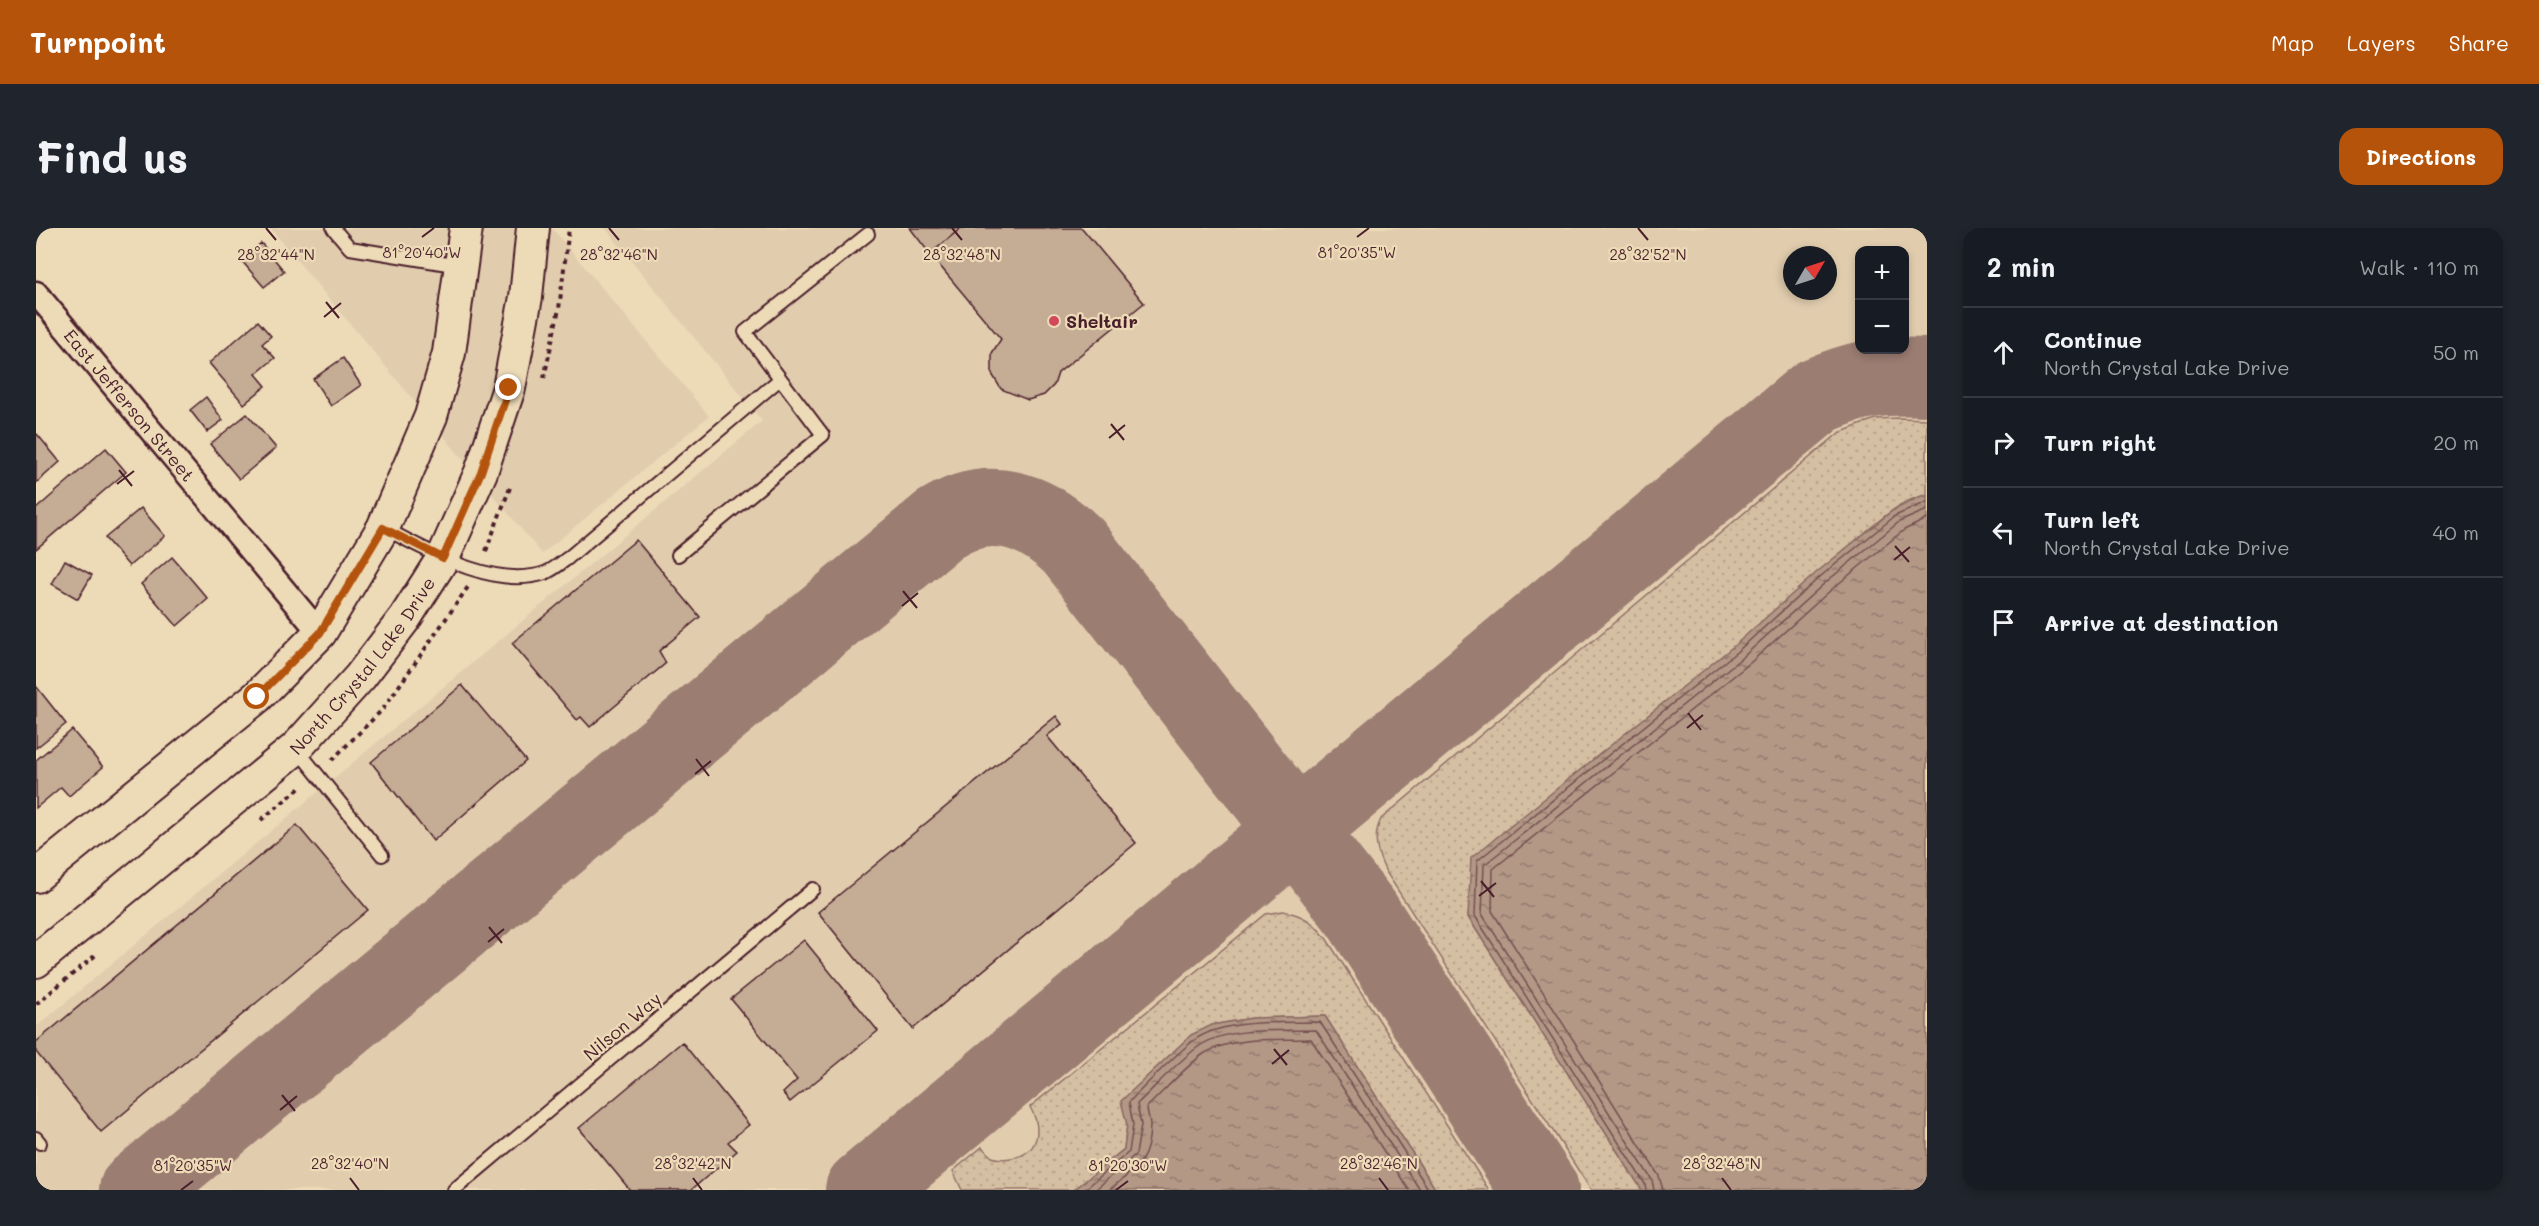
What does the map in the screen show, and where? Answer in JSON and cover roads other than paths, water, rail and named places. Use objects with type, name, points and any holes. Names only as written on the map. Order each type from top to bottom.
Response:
[{"type":"main road","points":[[36,876],[257,697],[320,633],[383,528],[430,416],[449,352],[466,228]]},
{"type":"main road","name":"North Crystal Lake Drive","points":[[36,961],[296,747],[360,676],[405,618],[443,558],[481,472],[509,388],[526,297],[533,228]]},
{"type":"street","name":"East Jefferson Street","points":[[36,293],[320,633]]},
{"type":"lane","points":[[333,228],[350,249],[462,266]]},
{"type":"lane","points":[[678,555],[823,435],[745,332],[868,234]]},
{"type":"lane","points":[[383,528],[443,558],[477,570],[508,576],[547,573],[568,558],[780,379]]},
{"type":"lane","points":[[296,747],[382,855]]},
{"type":"lane","name":"Nilson Way","points":[[454,1190],[813,889]]},
{"type":"water","points":[[1921,496],[1927,496],[1927,1190],[1642,1190],[1468,917],[1471,858],[1735,645],[1817,572],[1892,511]]},
{"type":"water","points":[[1325,1016],[1436,1190],[1074,1190],[1124,1149],[1127,1125],[1121,1101],[1191,1035],[1212,1025],[1252,1018]]},
{"type":"place","name":"Sheltair","points":[[1054,321]]}]
